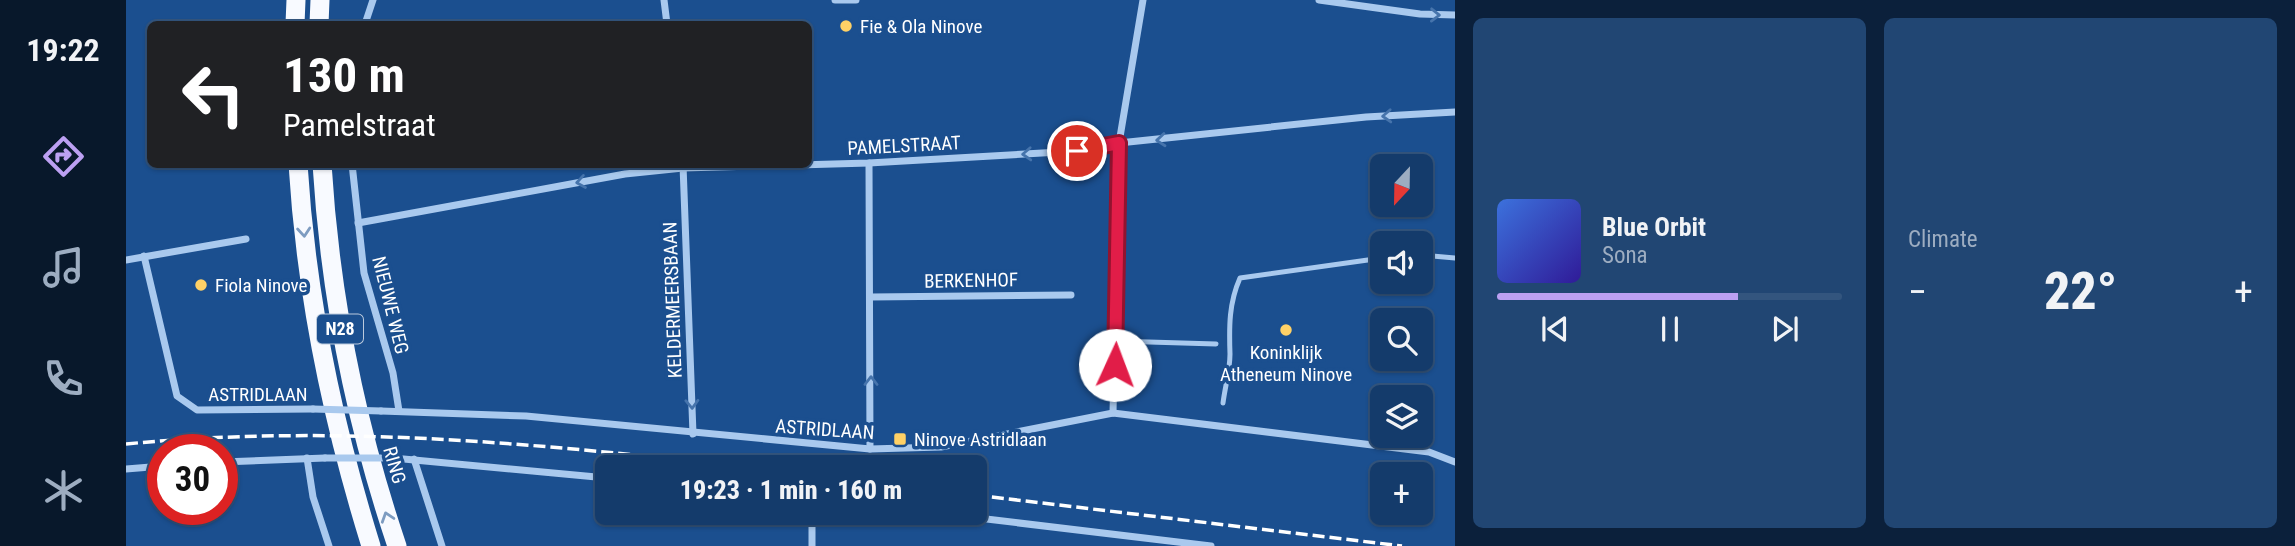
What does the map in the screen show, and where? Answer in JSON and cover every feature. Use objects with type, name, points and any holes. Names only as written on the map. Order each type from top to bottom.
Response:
[{"type":"highway","points":[[295,21],[296,0]]},
{"type":"highway","points":[[319,21],[320,0]]},
{"type":"highway","name":"N28","points":[[298,168],[311,292],[330,399],[371,546]]},
{"type":"highway","name":"RING","points":[[322,168],[335,290],[354,395],[377,487],[397,546]]},
{"type":"street","points":[[366,21],[373,0]]},
{"type":"street","points":[[664,0],[667,21]]},
{"type":"street","points":[[835,0],[856,0]]},
{"type":"street","points":[[1113,413],[1119,143],[1143,0]]},
{"type":"street","points":[[1319,0],[1360,3],[1420,14],[1455,15]]},
{"type":"street","name":"PAMELSTRAAT","points":[[812,164],[1077,151],[1119,143],[1366,117],[1455,112]]},
{"type":"street","points":[[869,163],[870,449]]},
{"type":"street","name":"NIEUWE WEG","points":[[352,168],[364,273],[393,373],[399,411]]},
{"type":"street","name":"PAMELSTRAAT","points":[[358,223],[669,168]]},
{"type":"street","name":"KELDERMEERSBAAN","points":[[683,168],[693,434]]},
{"type":"street","points":[[126,260],[246,239]]},
{"type":"street","name":"ASTRIDLAAN","points":[[144,256],[177,396],[197,410],[313,409],[526,416],[870,449],[941,447],[1113,413],[1429,452],[1455,462]]},
{"type":"street","name":"BERKENHOF","points":[[871,297],[1071,295]]},
{"type":"street","points":[[307,457],[313,497],[329,546]]},
{"type":"street","points":[[238,461],[307,457],[393,458],[595,477]]},
{"type":"street","points":[[414,459],[442,546]]},
{"type":"street","points":[[126,469],[147,467]]},
{"type":"street","points":[[987,519],[1211,546]]},
{"type":"street","points":[[811,525],[812,546]]},
{"type":"lane","points":[[1433,256],[1455,258]]},
{"type":"lane","points":[[1223,403],[1230,356],[1228,333],[1232,297],[1240,278],[1370,260]]},
{"type":"lane","points":[[1115,341],[1216,344]]},
{"type":"lane","points":[[1221,418],[1221,428]]},
{"type":"railway","points":[[126,444],[203,438],[357,436],[511,444],[634,455]]},
{"type":"railway","points":[[987,496],[1402,546]]},
{"type":"place","name":"Fie & Ola Ninove","points":[[846,26]]},
{"type":"place","name":"Fiola Ninove","points":[[201,285]]},
{"type":"place","name":"Koninklijk Atheneum Ninove","points":[[1286,330]]},
{"type":"place","name":"Ninove Astridlaan","points":[[900,439]]},
{"type":"route","points":[[1077,151],[1119,143],[1115,365]]}]
